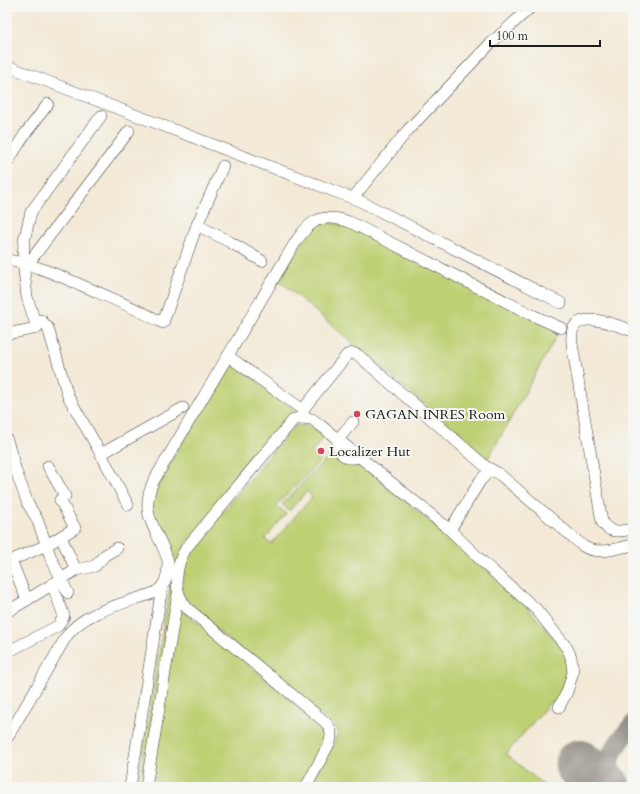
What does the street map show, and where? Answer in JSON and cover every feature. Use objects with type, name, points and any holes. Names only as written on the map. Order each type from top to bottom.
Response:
[{"type":"street","points":[[353,198],[408,130],[489,45],[531,7]]},
{"type":"street","points":[[7,66],[353,198],[561,302]]},
{"type":"street","points":[[7,163],[25,134],[48,104]]},
{"type":"street","points":[[37,328],[27,297],[24,241],[31,212],[101,116]]},
{"type":"street","points":[[26,263],[129,131]]},
{"type":"street","points":[[7,260],[26,263],[54,274],[145,313],[163,323],[197,225],[223,166]]},
{"type":"street","points":[[130,787],[162,587],[167,576],[168,561],[149,516],[147,506],[148,493],[153,482],[303,231],[314,221],[322,218],[337,218],[352,223],[536,317],[561,328]]},
{"type":"street","points":[[197,225],[262,260]]},
{"type":"street","points":[[37,328],[41,320],[48,328],[68,396],[128,505]]},
{"type":"street","points":[[633,331],[607,322],[584,320],[576,324],[572,334],[572,344],[602,522],[606,528],[614,532],[633,529]]},
{"type":"street","points":[[7,334],[37,328]]},
{"type":"street","points":[[146,787],[178,593],[177,583],[180,558],[185,550],[294,420],[302,414],[344,357],[349,354],[356,354],[474,456],[587,549],[598,552],[633,545]]},
{"type":"street","points":[[228,356],[302,414],[338,439],[450,530],[487,566],[536,609],[567,648],[571,657],[573,672],[567,692],[559,706]]},
{"type":"street","points":[[101,454],[183,408]]},
{"type":"street","points":[[338,439],[352,422]]},
{"type":"street","points":[[7,440],[16,471],[47,545],[64,616],[58,626],[7,652]]},
{"type":"street","points":[[27,600],[9,561],[47,545],[75,528],[60,500],[65,496],[48,466]]},
{"type":"street","points":[[450,530],[480,481],[488,472],[495,472]]},
{"type":"street","points":[[61,537],[76,570]]},
{"type":"street","points":[[7,612],[76,570],[95,566],[105,555],[117,548]]},
{"type":"street","points":[[56,581],[68,593]]},
{"type":"street","points":[[7,738],[66,637],[73,628],[96,614],[156,592],[162,587]]},
{"type":"street","points":[[178,593],[183,603],[190,611],[330,727],[330,742],[306,787]]},
{"type":"green space","points":[[326,222],[345,225],[560,330],[488,459],[279,280],[302,240],[316,225]]},
{"type":"green space","points":[[230,361],[298,412],[183,548],[173,581],[172,594],[174,601],[143,787],[137,787],[172,574],[152,513],[152,493]]},
{"type":"green space","points":[[299,425],[314,427],[326,435],[312,451],[321,460],[277,505],[286,514],[265,539],[271,544],[312,497],[307,491],[289,511],[282,504],[333,452],[335,458],[341,463],[361,464],[513,591],[565,651],[571,669],[556,704],[551,701],[506,754],[546,787],[308,787],[337,736],[337,728],[192,610],[180,590],[182,560],[294,426]]},
{"type":"green space","points":[[179,607],[329,732],[304,787],[148,787]]},
{"type":"taxiway","points":[[613,787],[609,778],[609,761],[616,746],[633,725]]},
{"type":"runway","points":[[579,764],[606,787]]},
{"type":"place","name":"GAGAN INRES Room","points":[[357,414]]},
{"type":"place","name":"Localizer Hut","points":[[321,451]]}]
